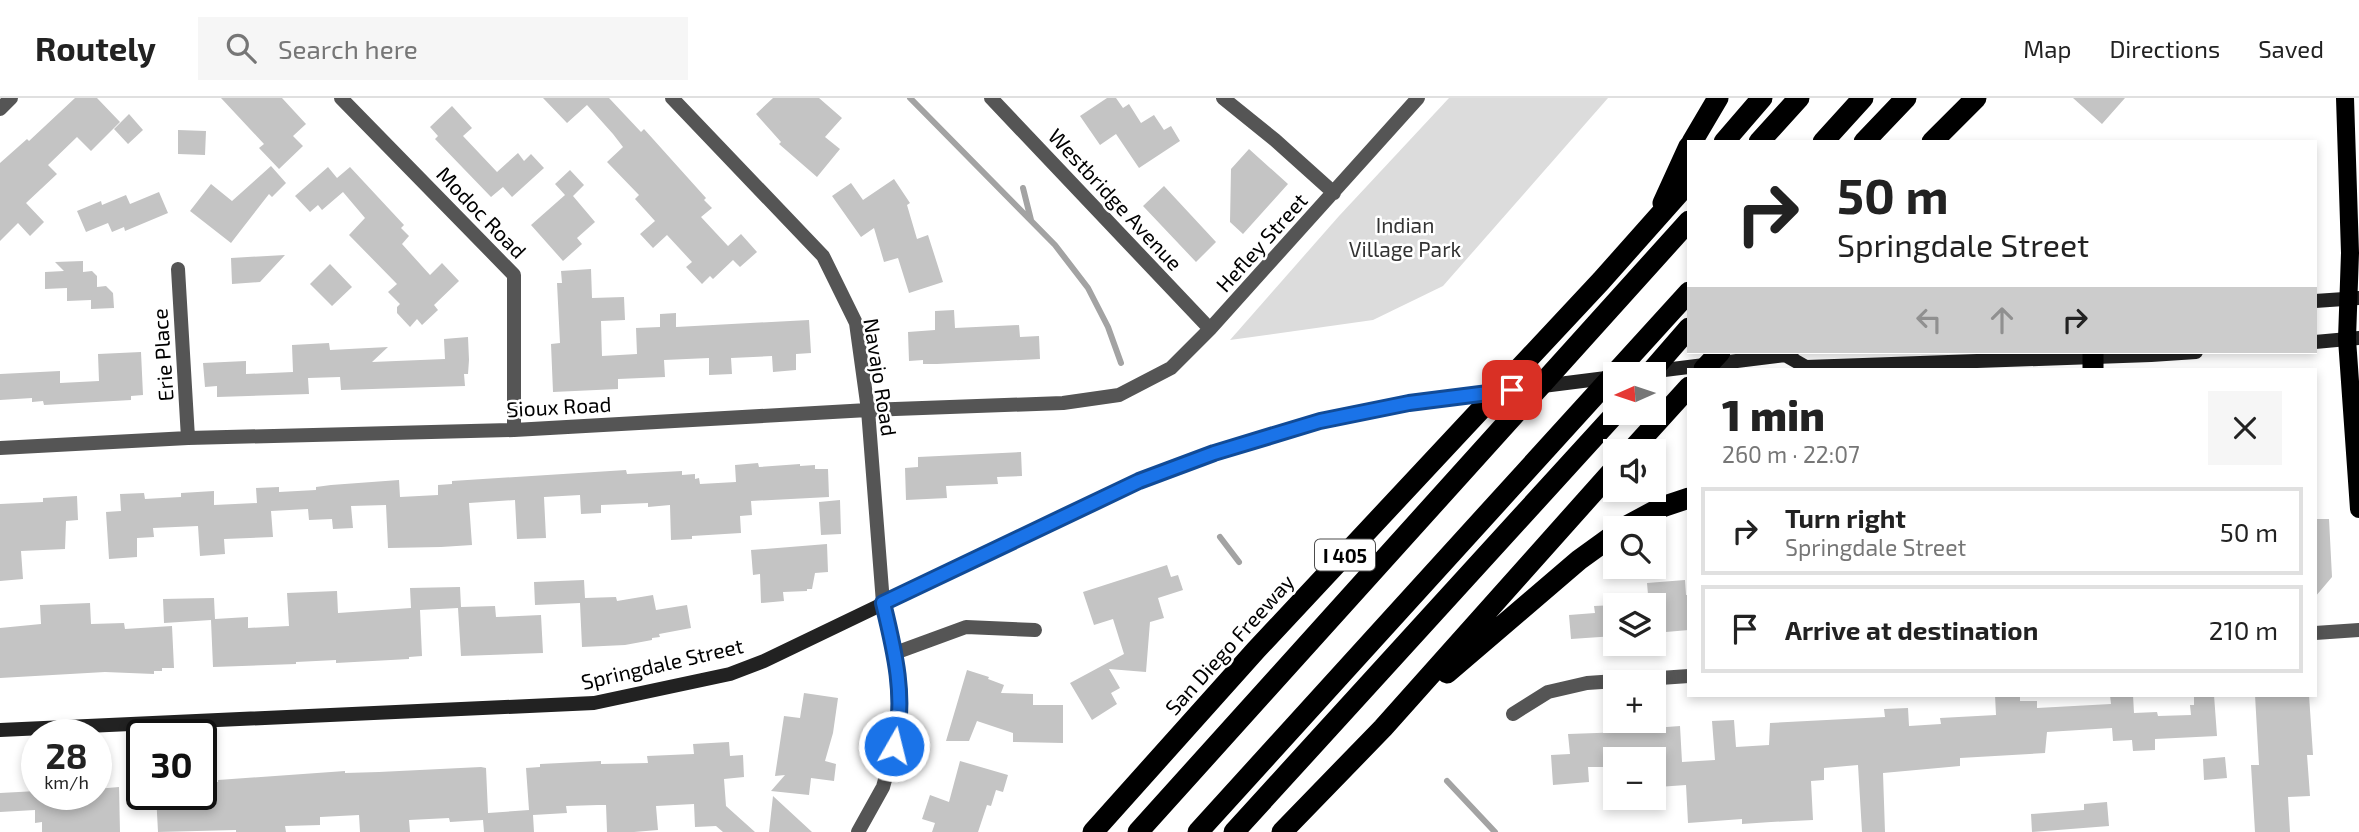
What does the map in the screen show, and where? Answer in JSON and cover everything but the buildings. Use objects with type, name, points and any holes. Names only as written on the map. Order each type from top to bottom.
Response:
[{"type":"highway","points":[[1693,140],[1718,98]]},
{"type":"highway","points":[[1726,140],[1762,98]]},
{"type":"highway","points":[[1761,140],[1799,98]]},
{"type":"highway","points":[[1825,140],[1863,98]]},
{"type":"highway","points":[[1866,140],[1906,98]]},
{"type":"highway","points":[[1934,140],[1976,98]]},
{"type":"highway","points":[[1656,221],[1687,149]]},
{"type":"highway","name":"San Diego Freeway","points":[[1093,832],[1256,650],[1687,185]]},
{"type":"highway","points":[[1138,832],[1687,223]]},
{"type":"highway","points":[[1198,832],[1687,294]]},
{"type":"highway","points":[[1659,362],[1687,330]]},
{"type":"highway","points":[[1705,368],[1718,354]]},
{"type":"highway","points":[[1642,439],[1687,389]]},
{"type":"highway","points":[[1234,832],[1605,425]]},
{"type":"highway","points":[[1282,832],[1383,728],[1603,481]]},
{"type":"highway","points":[[1645,516],[1687,499]]},
{"type":"highway","points":[[1383,728],[1579,560],[1603,543]]},
{"type":"main road","points":[[2344,98],[2359,509]]},
{"type":"main road","points":[[2317,301],[2353,298]]},
{"type":"main road","points":[[2317,342],[2353,339]]},
{"type":"main road","points":[[1666,370],[1788,354],[1806,367],[2093,359],[2167,354]]},
{"type":"main road","name":"Springdale Street","points":[[0,730],[594,703],[730,674],[764,661],[1139,481],[1214,453],[1320,421],[1409,403],[1603,379]]},
{"type":"street","points":[[0,108],[11,98]]},
{"type":"street","name":"Modoc Road","points":[[341,98],[514,275],[514,430]]},
{"type":"street","name":"Navajo Road","points":[[671,98],[823,257],[856,323],[868,410],[883,603],[895,653],[900,726],[883,787],[858,832]]},
{"type":"street","name":"Westbridge Avenue","points":[[991,98],[1210,329]]},
{"type":"street","points":[[1223,98],[1276,140],[1334,193]]},
{"type":"street","name":"Hefley Street","points":[[1119,395],[1171,368],[1210,329],[1418,98]]},
{"type":"street","name":"Erie Place","points":[[178,269],[188,438]]},
{"type":"street","name":"Sioux Road","points":[[0,448],[188,438],[514,430],[868,410],[1063,403],[1119,395]]},
{"type":"street","points":[[895,653],[966,626],[1035,630]]},
{"type":"street","points":[[2317,633],[2359,630]]},
{"type":"street","points":[[1513,713],[1548,692],[1587,683],[1687,676]]},
{"type":"green space","name":"Indian Village Park","points":[[1449,98],[1608,98],[1443,286],[1373,320],[1230,340],[1339,216]]},
{"type":"waterway","points":[[910,98],[1055,245],[1088,288],[1108,327],[1121,363]]},
{"type":"waterway","points":[[1023,188],[1031,220]]},
{"type":"waterway","points":[[1220,537],[1239,562]]},
{"type":"waterway","points":[[1447,781],[1495,832]]},
{"type":"route","points":[[894,746],[900,726],[895,653],[883,603],[1139,481],[1214,453],[1320,421],[1409,403],[1512,390]]}]
